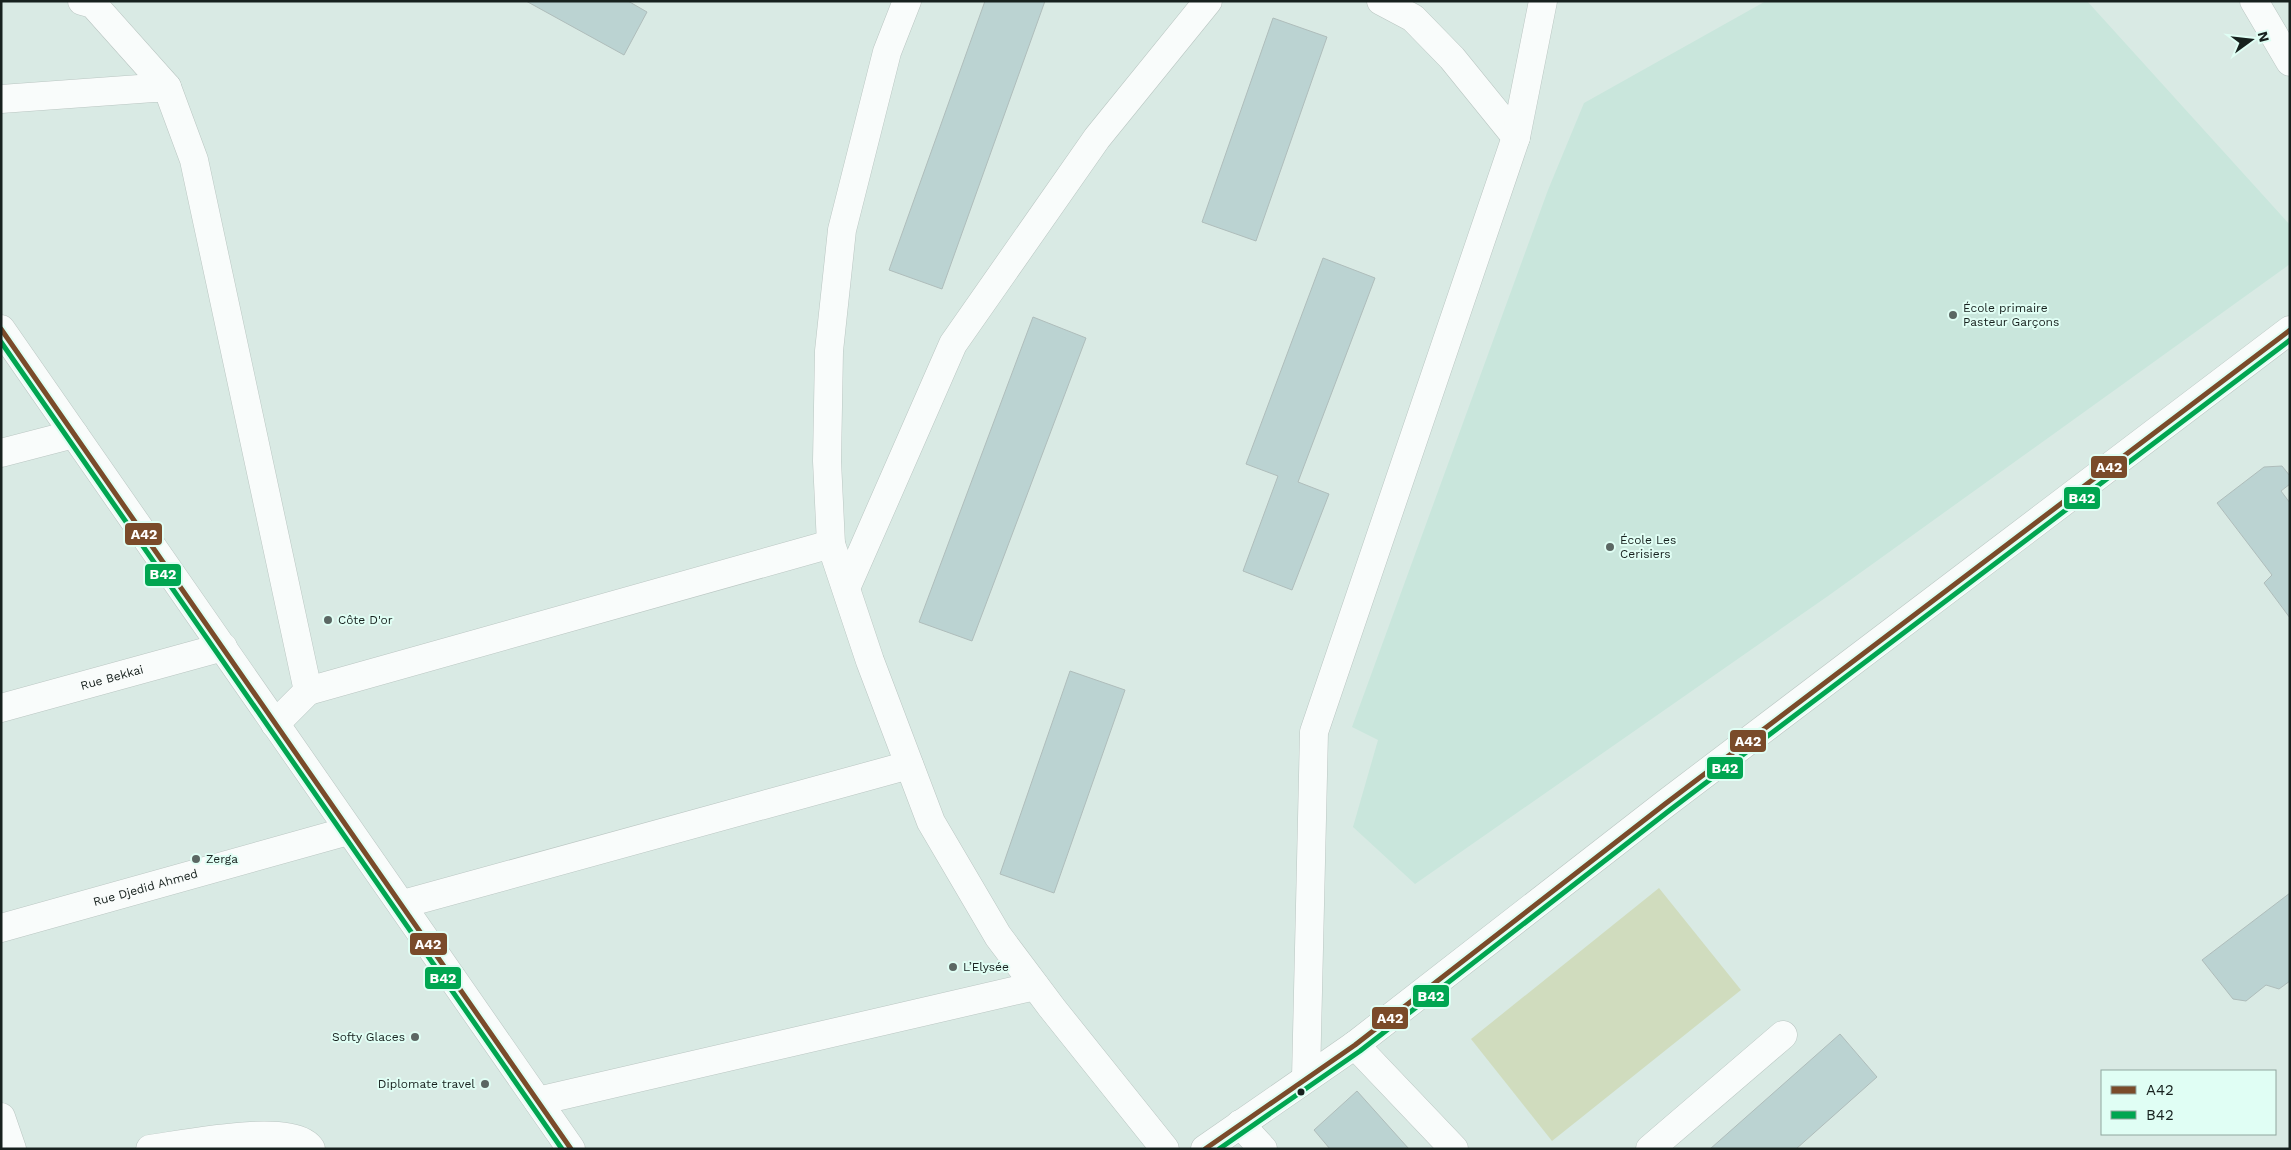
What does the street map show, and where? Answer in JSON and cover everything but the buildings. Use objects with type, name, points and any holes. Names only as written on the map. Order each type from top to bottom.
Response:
[{"type":"street","points":[[82,1],[93,4],[167,86],[194,160],[308,691]]},
{"type":"street","points":[[907,1],[887,52],[842,230],[829,351],[828,461],[831,544],[847,586],[870,661],[931,822],[998,936],[1035,986],[1165,1149]]},
{"type":"street","points":[[847,586],[954,344],[1097,138],[1208,1]]},
{"type":"street","points":[[1381,1],[1413,18],[1452,58],[1516,137]]},
{"type":"street","points":[[1306,1078],[1314,732],[1516,137],[1543,1]]},
{"type":"street","points":[[2254,1],[2290,62]]},
{"type":"street","points":[[1,99],[167,86]]},
{"type":"street","points":[[1,329],[348,830],[403,904],[571,1149]]},
{"type":"street","points":[[1204,1149],[1354,1045],[1664,804],[2290,330]]},
{"type":"street","points":[[1,453],[74,434]]},
{"type":"street","points":[[275,724],[308,691],[831,544]]},
{"type":"street","name":"Rue Bekkai","points":[[1,708],[223,647]]},
{"type":"street","points":[[403,904],[909,765]]},
{"type":"street","name":"Rue Djedid Ahmed","points":[[1,928],[348,830]]},
{"type":"street","points":[[538,1101],[1035,986]]},
{"type":"street","points":[[1650,1149],[1783,1035]]},
{"type":"street","points":[[1354,1045],[1454,1149]]},
{"type":"street","points":[[1,1117],[12,1149]]},
{"type":"street","points":[[1240,1124],[1263,1149]]},
{"type":"street","points":[[150,1149],[268,1134],[292,1136],[308,1144],[311,1149]]},
{"type":"shaded area","name":"École primaire Pasteur Garçons","points":[[1766,1],[2087,1],[2290,225],[2290,264],[1828,596],[1415,884],[1353,827],[1378,740],[1352,727],[1548,190],[1584,103]]},
{"type":"shaded area","points":[[1659,888],[1741,990],[1552,1141],[1471,1039]]},
{"type":"transit line","name":"A42","points":[[1,329],[571,1149]]},
{"type":"transit line","name":"A42","points":[[1205,1149],[1355,1045],[1665,804],[2290,330]]},
{"type":"transit line","name":"B42","points":[[1219,1149],[1360,1051],[1670,810],[2290,340]]},
{"type":"transit line","name":"B42","points":[[1,342],[562,1149]]},
{"type":"place","name":"École primaire Pasteur Garçons","points":[[1953,315]]},
{"type":"place","name":"École Les Cerisiers","points":[[1610,547]]},
{"type":"place","name":"Côte D'or","points":[[328,620]]},
{"type":"place","name":"Zerga","points":[[196,859]]},
{"type":"place","name":"L’Elysée","points":[[953,967]]},
{"type":"place","name":"Softy Glaces","points":[[415,1037]]},
{"type":"place","name":"Diplomate travel","points":[[485,1084]]}]
